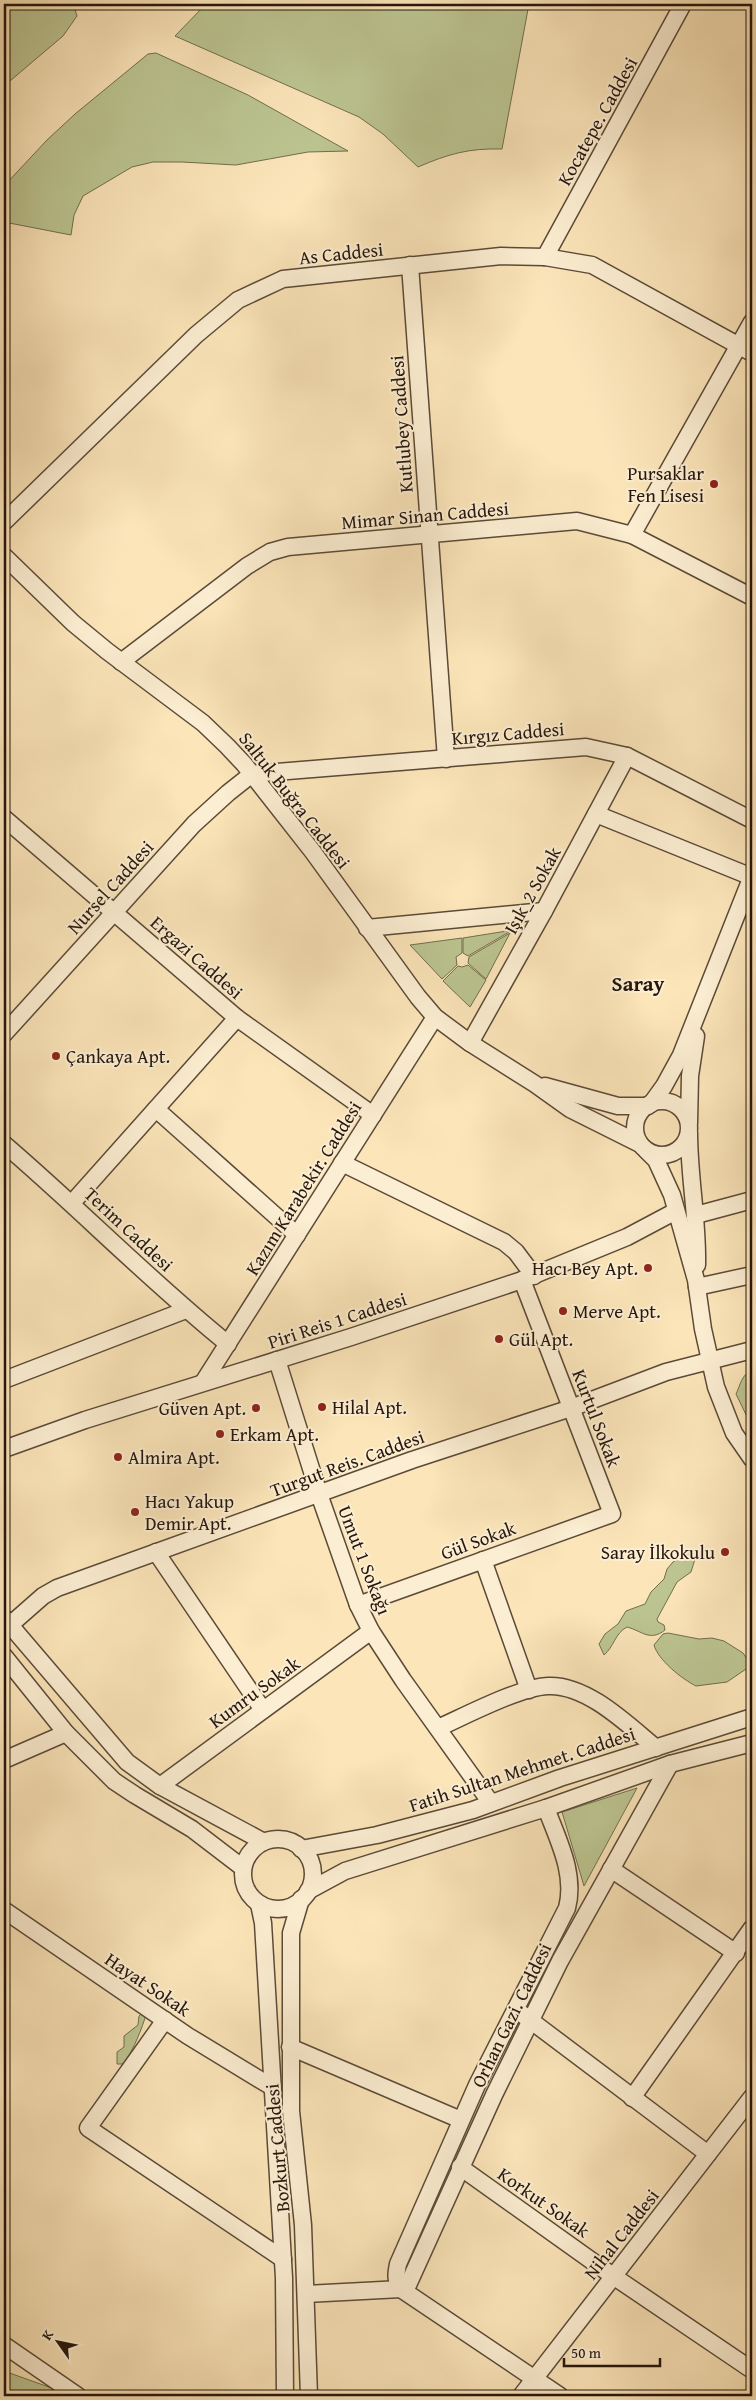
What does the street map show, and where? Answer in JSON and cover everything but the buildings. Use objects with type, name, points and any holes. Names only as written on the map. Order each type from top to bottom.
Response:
[{"type":"street","name":"Kocatepe. Caddesi","points":[[545,257],[683,4]]},
{"type":"street","name":"As Caddesi","points":[[4,522],[196,335],[238,300],[283,279],[501,256],[545,257],[592,266],[746,349]]},
{"type":"street","name":"Kutlubey Caddesi","points":[[410,265],[446,758]]},
{"type":"street","points":[[632,535],[746,349],[752,322]]},
{"type":"street","name":"Mimar Sinan Caddesi","points":[[121,662],[247,566],[270,552],[288,547],[577,521],[632,535],[752,597]]},
{"type":"street","name":"Saltuk Buğra Caddesi","points":[[4,556],[73,623],[121,662],[203,723],[227,746],[252,774],[313,852],[418,997],[435,1017],[470,1043],[536,1084],[570,1109],[643,1147]]},
{"type":"street","name":"Kırgız Caddesi","points":[[252,774],[586,747],[628,756],[752,820]]},
{"type":"street","name":"Işık_2 Sokak","points":[[470,1043],[628,756]]},
{"type":"street","name":"Nursel Caddesi","points":[[4,1034],[194,824],[252,774]]},
{"type":"street","points":[[596,814],[752,876],[681,1055],[650,1105],[642,1111],[635,1127],[643,1147],[656,1160],[662,1172],[676,1211],[696,1284],[709,1361],[725,1412],[734,1433],[752,1459]]},
{"type":"street","name":"Ergazi Caddesi","points":[[4,818],[237,1018],[373,1115]]},
{"type":"street","points":[[367,928],[544,911]]},
{"type":"street","points":[[696,1284],[698,1234],[689,1153],[688,1102],[693,1050],[709,985]]},
{"type":"street","name":"Kazım Karabekir. Caddesi","points":[[204,1382],[435,1017]]},
{"type":"street","points":[[72,1202],[237,1018]]},
{"type":"street","name":"Saltuk Buğra Caddesi","points":[[536,1084],[618,1106],[650,1105]]},
{"type":"street","points":[[643,1147],[663,1155],[671,1154],[683,1145],[689,1129],[683,1112],[672,1103],[665,1102],[650,1105]]},
{"type":"street","points":[[156,1109],[297,1235]]},
{"type":"street","name":"Terim Caddesi","points":[[4,1144],[72,1202],[186,1310],[228,1344]]},
{"type":"street","name":"Kurtul Sokak","points":[[342,1163],[504,1242],[516,1252],[528,1278],[571,1408],[612,1514]]},
{"type":"street","points":[[696,1215],[752,1200]]},
{"type":"street","name":"Piri Reis 1 Caddesi","points":[[4,1449],[204,1382],[528,1278],[627,1237],[676,1211]]},
{"type":"street","points":[[696,1284],[752,1275]]},
{"type":"street","points":[[4,1380],[186,1310]]},
{"type":"street","name":"Turgut Reis. Caddesi","points":[[7,1621],[58,1588],[156,1552],[412,1460],[571,1408],[666,1372],[752,1350]]},
{"type":"street","name":"Umut 1 Sokağı","points":[[277,1360],[319,1494],[358,1605],[371,1631],[491,1803]]},
{"type":"street","name":"Gül Sokak","points":[[358,1605],[612,1514]]},
{"type":"street","points":[[156,1552],[263,1710]]},
{"type":"street","points":[[483,1560],[529,1690]]},
{"type":"street","points":[[7,1621],[116,1751],[140,1773],[160,1786],[264,1842]]},
{"type":"street","name":"Kumru Sokak","points":[[160,1786],[371,1631]]},
{"type":"street","points":[[4,1656],[66,1733],[114,1780],[135,1796],[192,1828],[243,1868]]},
{"type":"street","points":[[438,1728],[529,1690],[548,1686],[576,1691],[615,1714],[656,1748]]},
{"type":"street","name":"Fatih Sultan Mehmet. Caddesi","points":[[302,1849],[377,1834],[473,1810],[560,1778],[752,1717]]},
{"type":"street","points":[[4,1760],[66,1733]]},
{"type":"street","points":[[305,1895],[312,1880],[312,1869],[302,1849],[293,1842],[281,1840],[264,1842],[250,1853],[243,1868],[245,1886],[250,1896],[259,1904],[269,1908],[281,1909],[305,1895],[345,1870],[546,1808],[670,1764],[752,1743]]},
{"type":"street","name":"Orhan Gazi. Caddesi","points":[[546,1808],[571,1882],[567,1908],[461,2120],[398,2264],[396,2282],[401,2289],[408,2285],[412,2277],[460,2167],[564,1953],[670,1764]]},
{"type":"street","points":[[611,1869],[736,1952]]},
{"type":"street","name":"Bozkurt Caddesi","points":[[305,1895],[291,1933],[290,2047],[291,2111],[303,2224],[309,2396]]},
{"type":"street","name":"Bozkurt Caddesi","points":[[259,1904],[263,1923],[283,2258],[285,2396]]},
{"type":"street","name":"Hayat Sokak","points":[[4,1910],[165,2020],[272,2087]]},
{"type":"street","points":[[632,2098],[752,1928]]},
{"type":"street","points":[[516,2009],[708,2154]]},
{"type":"street","points":[[165,2020],[88,2128],[283,2258]]},
{"type":"street","points":[[290,2047],[461,2120]]},
{"type":"street","name":"Nihal Caddesi","points":[[521,2396],[752,2097]]},
{"type":"street","name":"Korkut Sokak","points":[[460,2167],[613,2276],[752,2370]]},
{"type":"street","points":[[306,2294],[401,2289],[560,2396]]},
{"type":"street","points":[[4,2346],[78,2396]]},
{"type":"green space","points":[[4,4],[71,4],[74,6],[77,16],[63,36],[4,86]]},
{"type":"green space","points":[[206,4],[529,4],[502,149],[459,153],[418,167],[383,134],[359,117],[175,36]]},
{"type":"green space","points":[[156,53],[248,95],[348,151],[308,152],[236,165],[153,162],[132,167],[83,196],[74,215],[71,235],[4,222],[4,186],[47,140],[75,114],[148,54]]},
{"type":"green space","points":[[509,932],[468,956],[463,953],[463,938]]},
{"type":"green space","points":[[510,933],[486,979],[468,963],[469,957]]},
{"type":"green space","points":[[462,938],[462,953],[456,957],[457,965],[442,979],[410,945]]},
{"type":"green space","points":[[468,965],[486,980],[470,1007],[443,981],[458,966]]},
{"type":"green space","points":[[752,1371],[752,1427],[736,1394],[746,1374]]},
{"type":"green space","points":[[688,1552],[695,1559],[691,1572],[677,1582],[657,1619],[658,1622],[664,1625],[665,1630],[655,1635],[650,1635],[627,1627],[620,1633],[604,1655],[599,1644],[605,1634],[618,1624],[626,1611],[645,1604],[651,1592],[664,1579],[667,1569],[673,1562]]},
{"type":"green space","points":[[668,1633],[699,1639],[712,1638],[724,1641],[743,1653],[749,1662],[749,1667],[727,1682],[696,1686],[671,1669],[656,1651],[654,1645],[663,1634]]},
{"type":"green space","points":[[637,1788],[584,1886],[562,1812]]},
{"type":"green space","points":[[142,2013],[146,2014],[133,2049],[122,2064],[117,2064],[117,2052],[124,2047],[124,2036],[138,2025],[139,2016]]},
{"type":"green space","points":[[4,2371],[74,2396],[4,2396]]},
{"type":"place","name":"Pursaklar Fen Lisesi","points":[[714,484]]},
{"type":"place","name":"Çankaya Apt.","points":[[56,1056]]},
{"type":"place","name":"Hacı Bey Apt.","points":[[648,1268]]},
{"type":"place","name":"Merve Apt.","points":[[563,1311]]},
{"type":"place","name":"Gül Apt.","points":[[499,1339]]},
{"type":"place","name":"Hilal Apt.","points":[[322,1407]]},
{"type":"place","name":"Güven Apt.","points":[[256,1408]]},
{"type":"place","name":"Erkam Apt.","points":[[220,1434]]},
{"type":"place","name":"Almira Apt.","points":[[118,1457]]},
{"type":"place","name":"Hacı Yakup Demir Apt.","points":[[135,1512]]},
{"type":"place","name":"Saray İlkokulu","points":[[725,1552]]},
{"type":"district","name":"Saray","points":[[638,984]]}]
